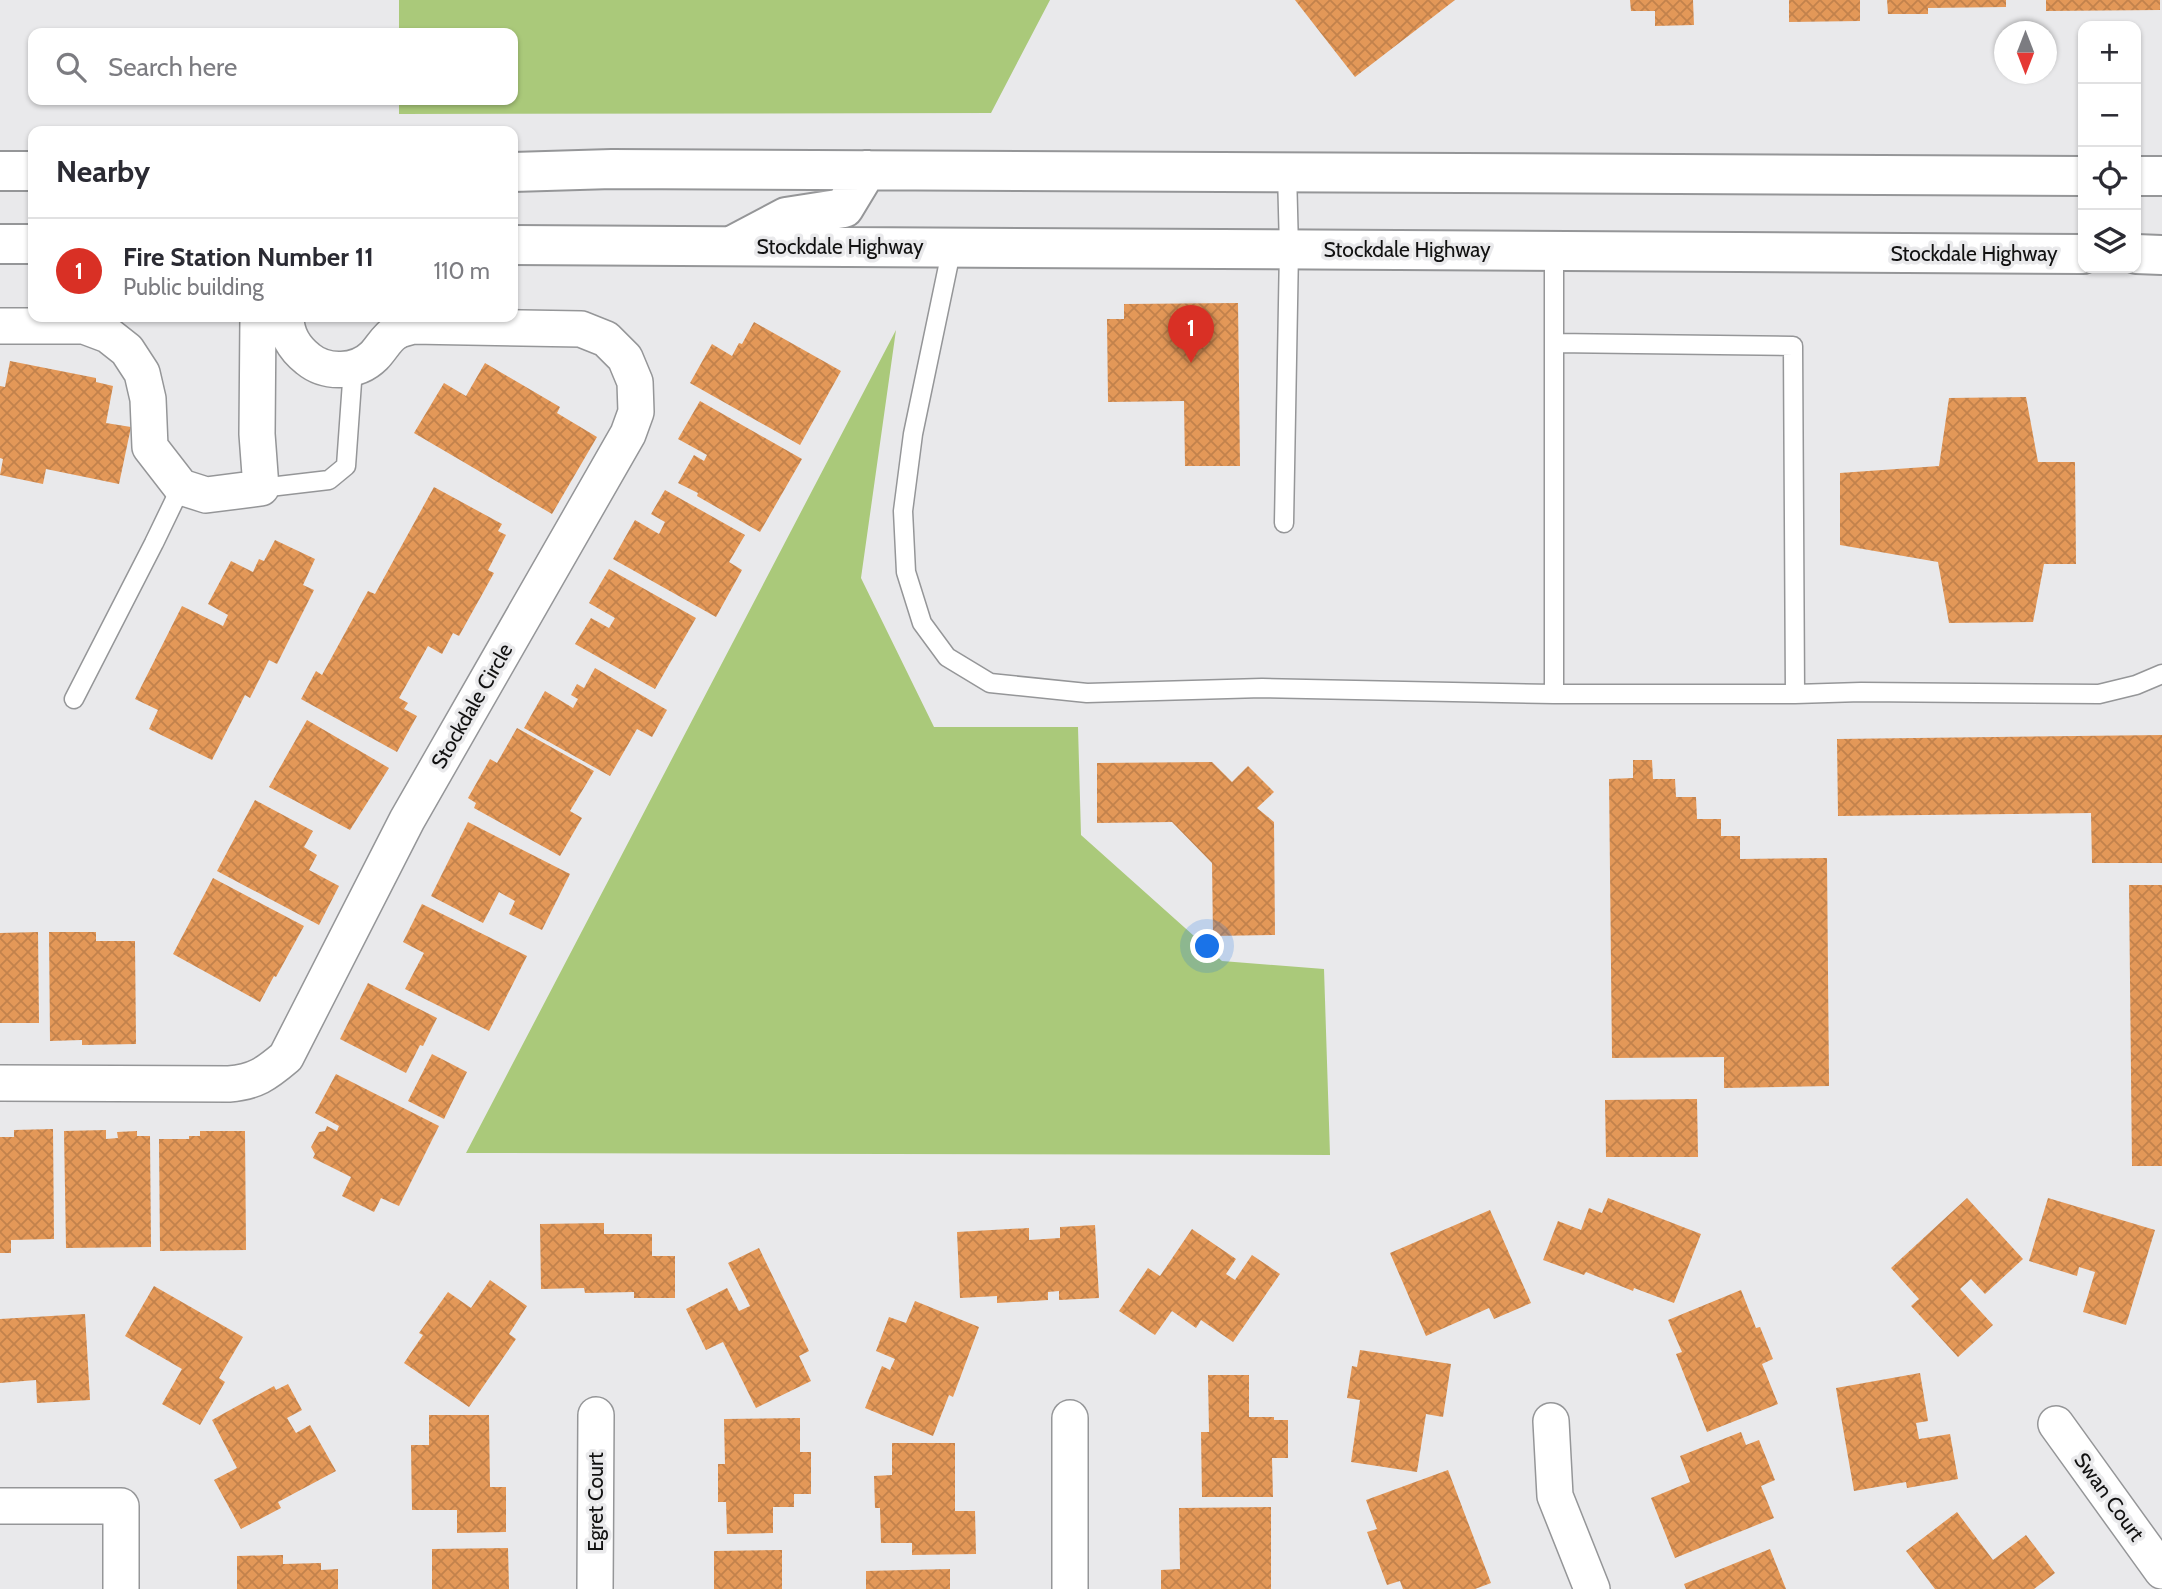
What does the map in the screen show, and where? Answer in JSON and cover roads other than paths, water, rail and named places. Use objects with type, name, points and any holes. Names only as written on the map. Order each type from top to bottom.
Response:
[{"type":"main road","points":[[518,172],[612,169],[2078,176]]},
{"type":"main road","name":"Stockdale Highway","points":[[730,246],[786,217],[844,208],[867,170]]},
{"type":"main road","points":[[0,171],[28,171]]},
{"type":"main road","points":[[2141,176],[2162,176]]},
{"type":"main road","points":[[0,244],[28,244]]},
{"type":"main road","name":"Stockdale Highway","points":[[518,245],[2078,254]]},
{"type":"main road","points":[[2141,254],[2162,255]]},
{"type":"street","points":[[0,326],[84,326],[108,335],[128,350],[142,373],[148,399],[150,447],[181,487],[206,495],[261,488],[257,434],[258,322]]},
{"type":"street","points":[[286,322],[296,349],[313,363],[333,369],[353,368]]},
{"type":"street","name":"Stockdale Circle","points":[[0,1083],[246,1083],[267,1073],[286,1057],[407,820],[628,434],[636,412],[635,382],[625,358],[606,339],[581,329],[412,326],[396,332],[371,359],[353,368]]},
{"type":"street","name":"Egret Court","points":[[595,1589],[596,1415]]},
{"type":"street","points":[[1070,1418],[1070,1589]]},
{"type":"street","points":[[1551,1421],[1555,1496],[1591,1589]]},
{"type":"street","name":"Swan Court","points":[[2056,1424],[2162,1571]]},
{"type":"street","points":[[0,1506],[121,1506],[121,1589]]},
{"type":"street","points":[[2152,1589],[2162,1581]]},
{"type":"lane","points":[[1284,523],[1289,249],[1287,172]]},
{"type":"lane","points":[[951,247],[913,434],[903,511],[906,572],[922,623],[947,657],[990,683],[1087,693],[1262,688],[1554,694],[2099,694],[2136,685],[2162,674]]},
{"type":"lane","points":[[1554,251],[1554,694]]},
{"type":"lane","points":[[1554,343],[1793,346],[1795,694]]},
{"type":"lane","points":[[261,488],[330,480],[346,466],[353,368]]},
{"type":"lane","points":[[74,699],[181,487]]},
{"type":"place","name":"Fire Station Number 11","points":[[1191,363]]}]
